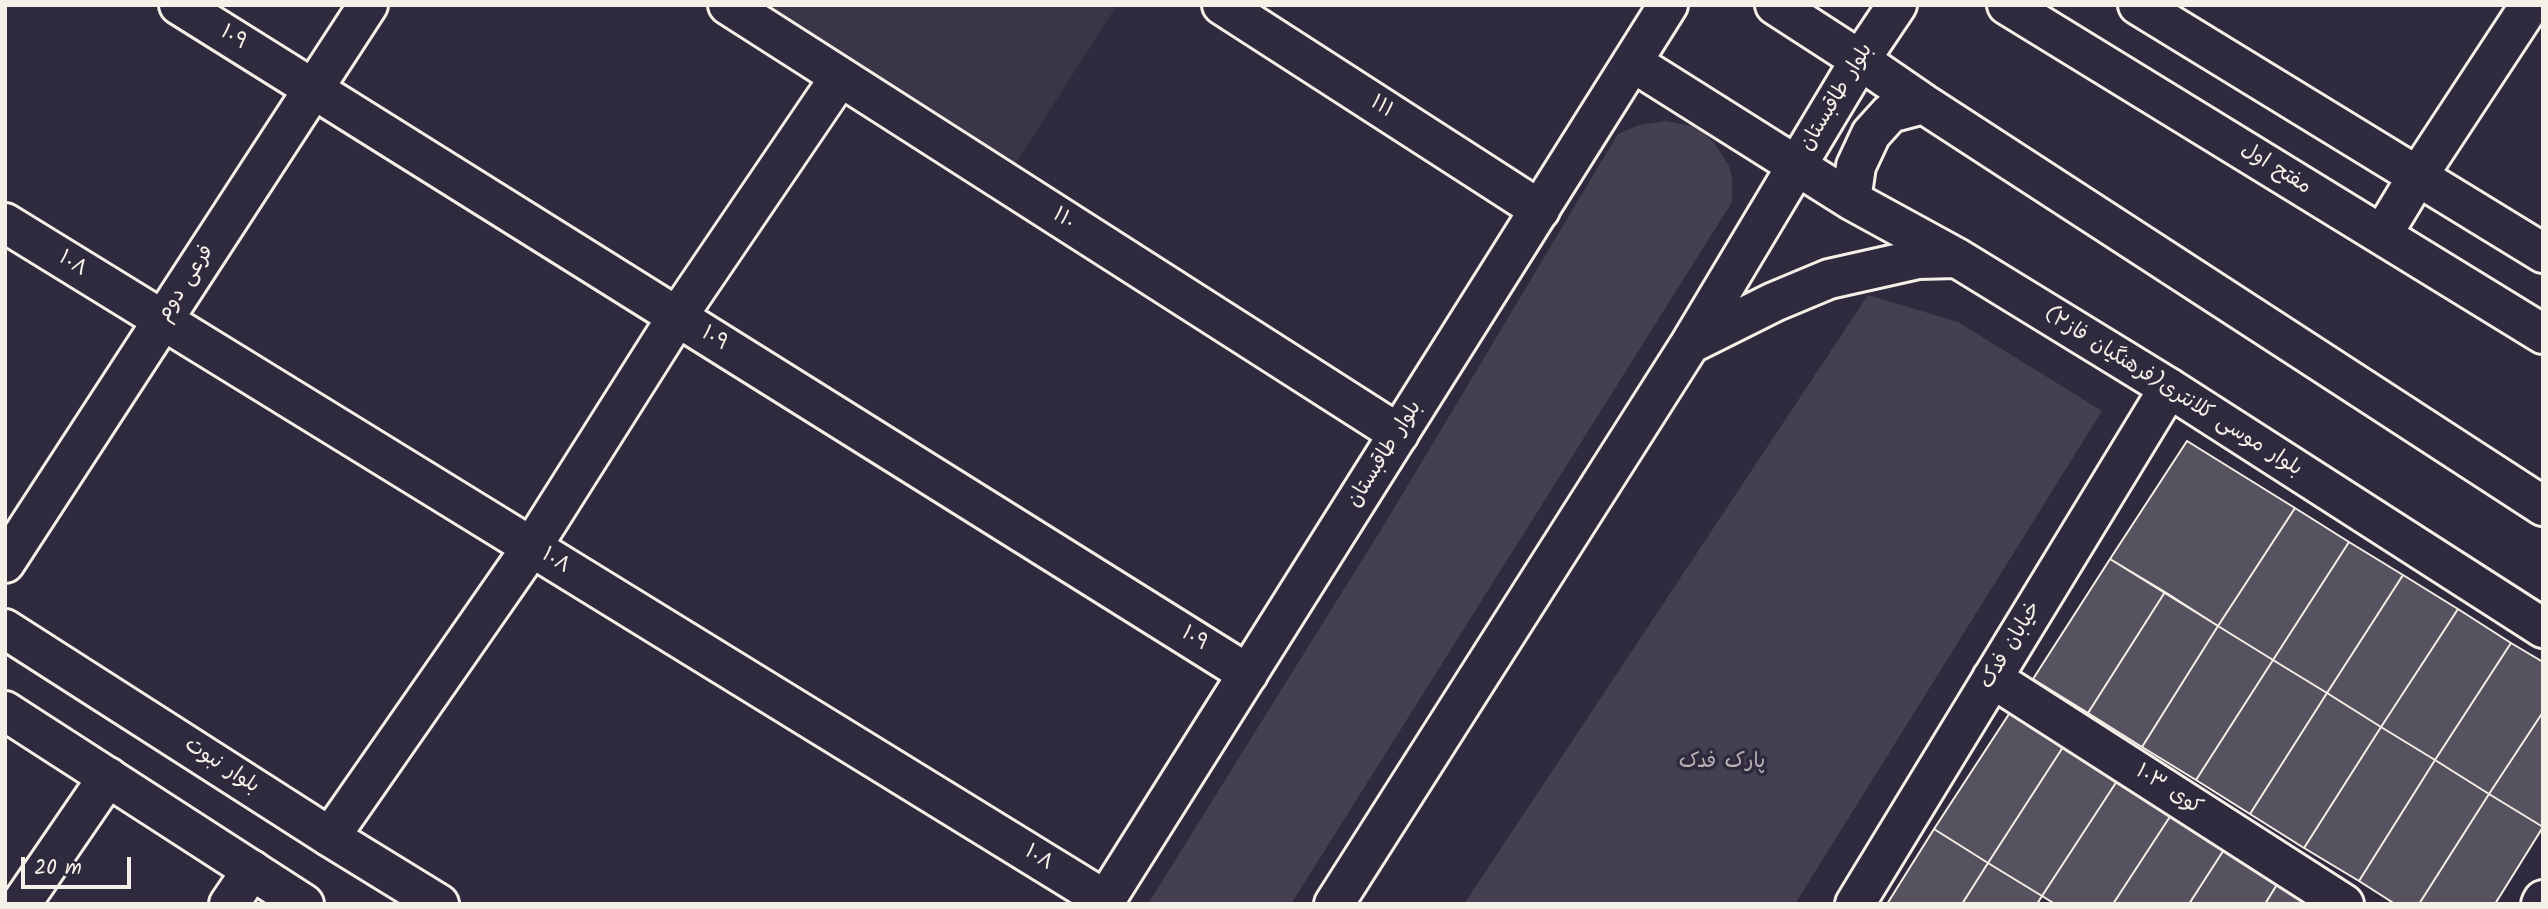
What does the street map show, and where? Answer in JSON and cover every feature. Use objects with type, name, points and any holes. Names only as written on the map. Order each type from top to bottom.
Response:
[{"type":"street","name":"۱۰۹","points":[[179,5],[1248,674]]},
{"type":"street","name":"فرعی دوم","points":[[5,563],[368,5]]},
{"type":"street","name":"۱۱۰","points":[[727,5],[1399,434]]},
{"type":"street","name":"۱۱۱","points":[[1222,5],[1540,210]]},
{"type":"street","name":"بلوار طاقبستان","points":[[1104,902],[1668,5]]},
{"type":"street","points":[[1776,5],[2543,506]]},
{"type":"street","name":"بلوار طاقبستان","points":[[1334,904],[1690,344],[1860,60],[1897,5]]},
{"type":"street","name":"مفتح اول","points":[[2007,5],[2543,334]]},
{"type":"street","points":[[2138,5],[2543,253]]},
{"type":"street","points":[[2382,235],[2530,5]]},
{"type":"street","name":"بلوار موسی کلانتری(فرهنگیان فاز۲)","points":[[1632,62],[1851,200],[1957,258],[2169,388],[2543,628]]},
{"type":"street","points":[[330,837],[531,548],[677,317],[841,77]]},
{"type":"street","points":[[1851,200],[1856,166],[1871,134],[1890,113],[1924,104]]},
{"type":"street","name":"۱۰۸","points":[[5,223],[1104,902]]},
{"type":"street","points":[[1690,344],[1774,302],[1829,279],[1918,259],[1957,258]]},
{"type":"street","name":"خیابان فدک","points":[[1855,904],[2169,388]]},
{"type":"street","name":"بلوار نبوت","points":[[5,629],[439,904]]},
{"type":"street","name":"کوی ۱۰۳","points":[[1992,678],[2344,904]]},
{"type":"street","points":[[5,711],[304,904]]},
{"type":"street","points":[[21,904],[108,777]]},
{"type":"street","points":[[229,904],[252,870]]},
{"type":"shaded area","points":[[747,5],[1117,5],[1009,174]]},
{"type":"green space","points":[[1666,121],[1691,126],[1703,132],[1715,144],[1729,166],[1732,202],[1291,904],[1148,904],[1387,520],[1618,134],[1639,125]]},
{"type":"green space","name":"پارک فدک","points":[[1868,295],[1958,322],[2102,411],[1795,904],[1464,904]]},
{"type":"building","points":[[2187,441],[2295,508],[2218,626],[2110,559]]},
{"type":"building","points":[[2295,508],[2349,542],[2273,660],[2218,626]]},
{"type":"building","points":[[2349,542],[2403,575],[2327,693],[2273,660]]},
{"type":"building","points":[[2110,559],[2165,592],[2088,713],[2033,679]]},
{"type":"building","points":[[2403,575],[2458,609],[2381,727],[2327,693]]},
{"type":"building","points":[[2165,592],[2218,626],[2142,747],[2088,713]]},
{"type":"building","points":[[2458,609],[2511,643],[2435,760],[2381,727]]},
{"type":"building","points":[[2218,626],[2273,660],[2196,780],[2142,747]]},
{"type":"building","points":[[2511,643],[2543,662],[2543,712],[2489,794],[2435,760]]},
{"type":"building","points":[[2273,660],[2327,693],[2250,814],[2196,780]]},
{"type":"building","points":[[2327,693],[2381,727],[2304,848],[2250,814]]},
{"type":"building","points":[[2011,711],[2065,744],[1988,863],[1934,829]]},
{"type":"building","points":[[2543,712],[2543,827],[2489,794]]},
{"type":"building","points":[[2381,727],[2435,760],[2359,881],[2304,848]]},
{"type":"building","points":[[2065,744],[2119,778],[2042,896],[1988,863]]},
{"type":"building","points":[[2435,760],[2489,794],[2419,904],[2395,904],[2359,881]]},
{"type":"building","points":[[2119,778],[2173,812],[2113,904],[2055,904],[2042,896]]},
{"type":"building","points":[[2489,794],[2543,827],[2495,904],[2419,904]]},
{"type":"building","points":[[2173,812],[2227,845],[2189,904],[2113,904]]},
{"type":"building","points":[[1934,829],[1988,863],[1962,904],[1887,904]]},
{"type":"building","points":[[2227,845],[2281,878],[2265,904],[2189,904]]},
{"type":"building","points":[[1988,863],[2042,896],[2037,904],[1962,904]]},
{"type":"building","points":[[2281,878],[2322,904],[2265,904]]}]
